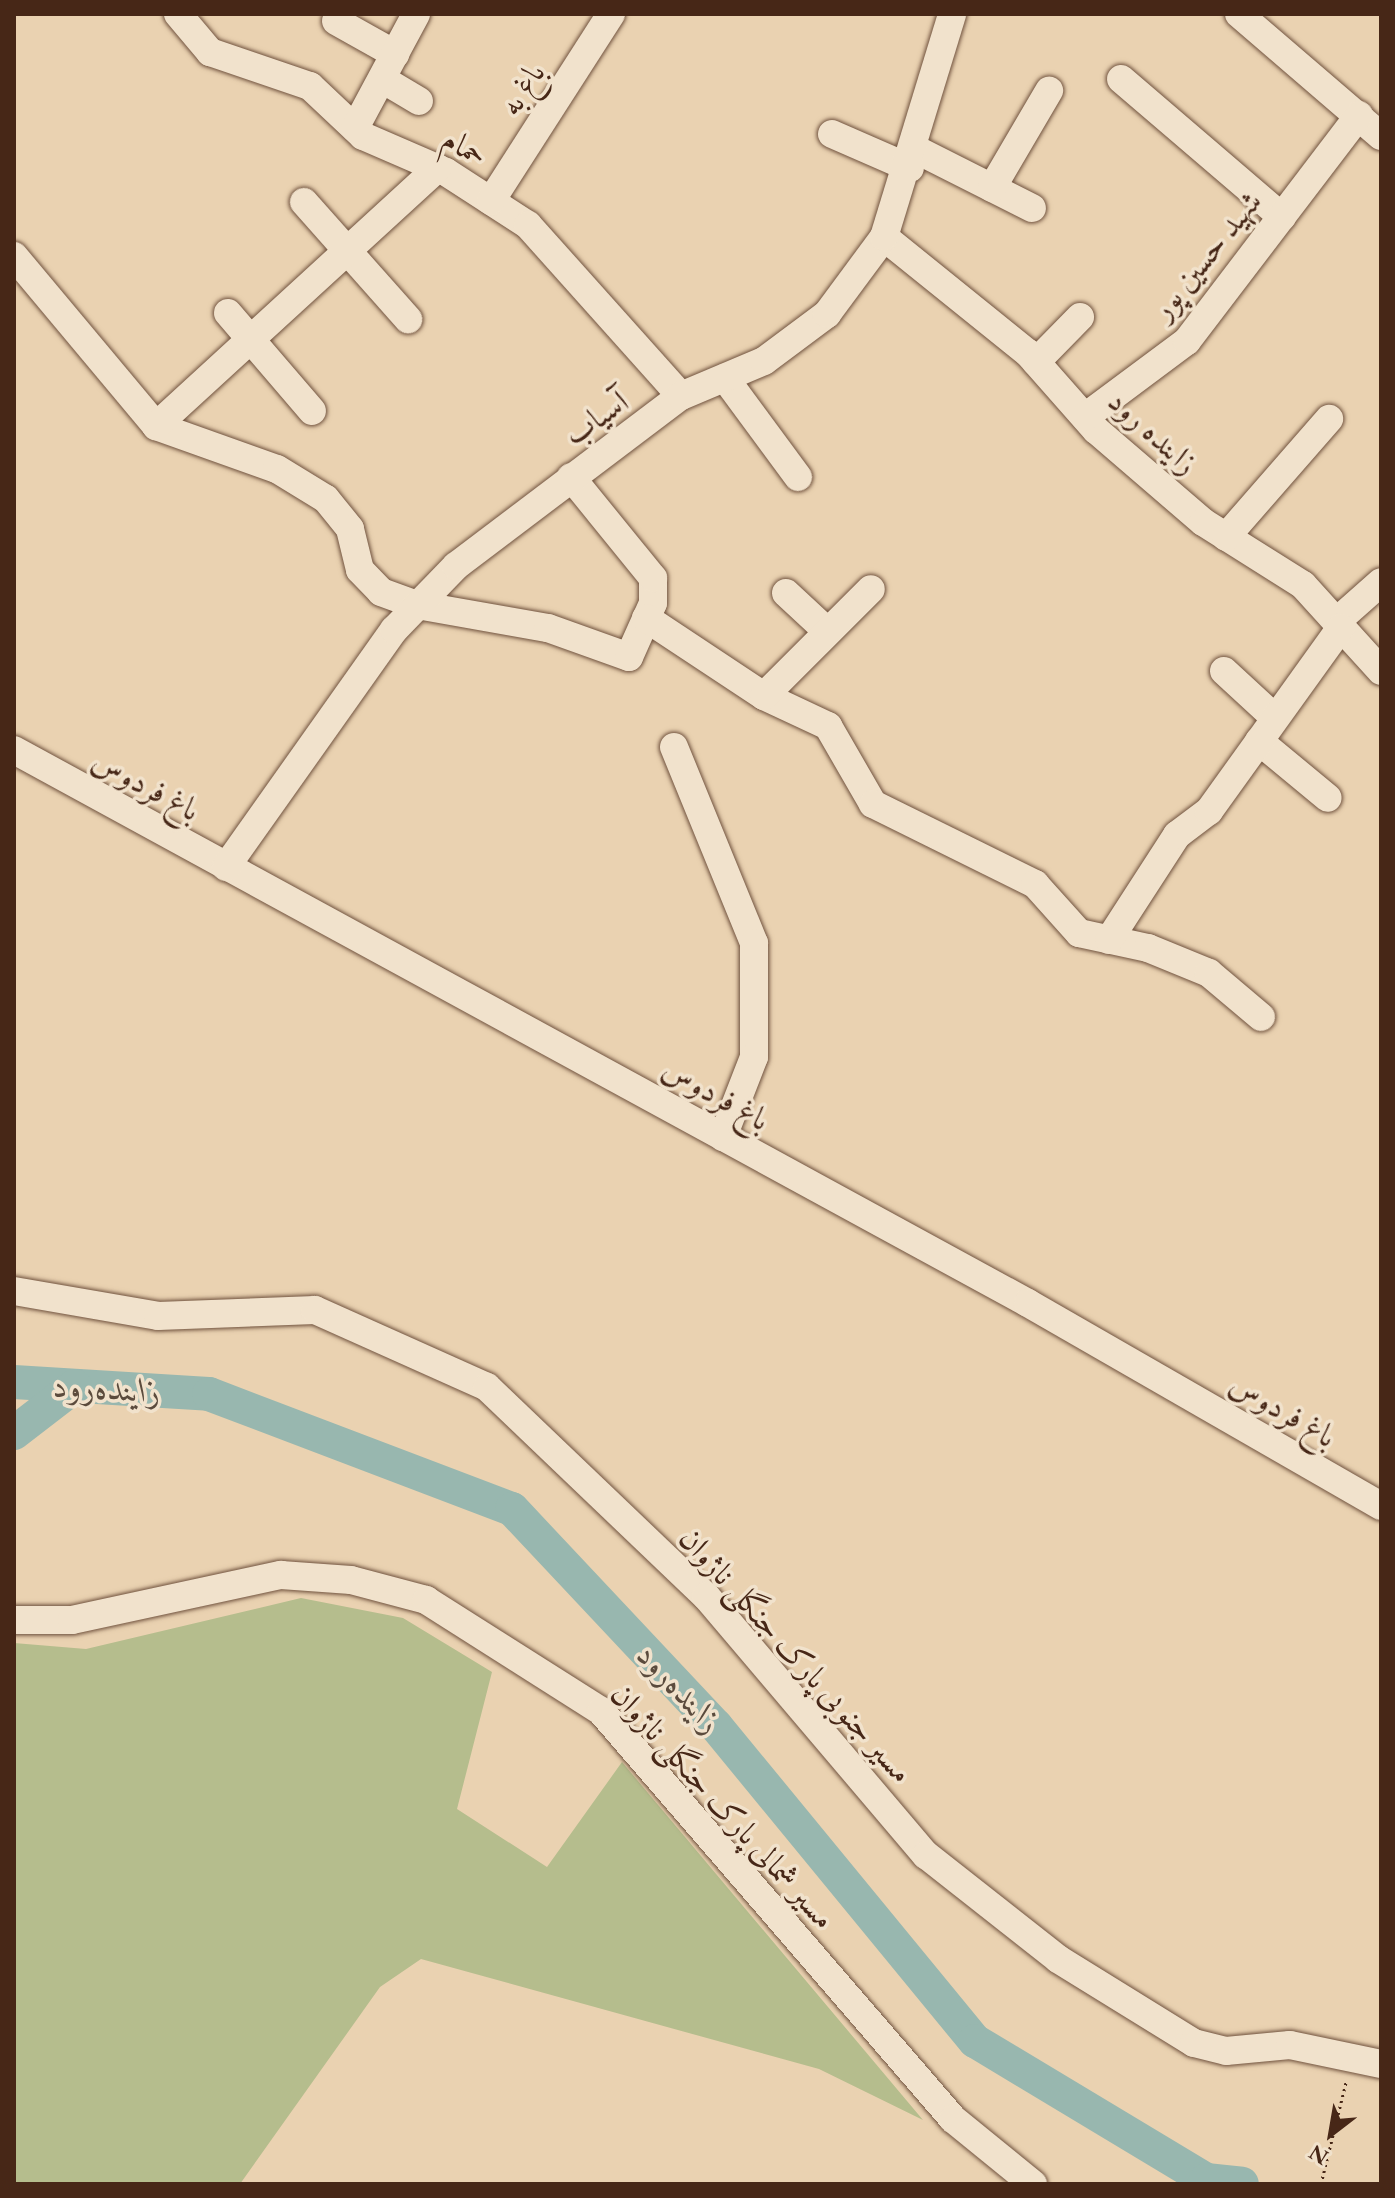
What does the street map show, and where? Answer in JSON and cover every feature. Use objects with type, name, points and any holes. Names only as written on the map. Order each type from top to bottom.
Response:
[{"type":"street","name":"حمام","points":[[178,14],[210,52],[310,86],[355,128],[438,168],[491,201],[583,279],[681,396]]},
{"type":"street","points":[[355,128],[416,14]]},
{"type":"street","name":"باغ به","points":[[491,201],[611,14]]},
{"type":"street","name":"آسیاب","points":[[226,867],[417,605],[456,566],[681,396],[764,361],[827,314],[884,237],[912,159],[952,14]]},
{"type":"street","points":[[1239,14],[1381,136]]},
{"type":"street","points":[[336,21],[388,66],[419,101]]},
{"type":"street","points":[[1121,79],[1282,217]]},
{"type":"street","points":[[992,188],[1049,91]]},
{"type":"street","name":"شهید حسین پور","points":[[1085,417],[1187,341],[1359,115]]},
{"type":"street","points":[[832,134],[992,188],[1032,208]]},
{"type":"street","points":[[156,426],[438,168]]},
{"type":"street","points":[[304,202],[408,319]]},
{"type":"street","name":"زاینده رود","points":[[884,237],[1036,362],[1085,417],[1226,537],[1303,585],[1381,671]]},
{"type":"street","points":[[14,256],[156,426],[277,469],[326,499],[350,529],[360,570],[381,592],[417,605],[493,613],[629,657],[646,618],[653,578],[571,477]]},
{"type":"street","points":[[228,313],[312,411]]},
{"type":"street","points":[[1036,362],[1080,317]]},
{"type":"street","points":[[725,378],[798,477]]},
{"type":"street","points":[[1226,537],[1329,419]]},
{"type":"street","points":[[1109,940],[1177,835],[1209,811],[1339,624],[1381,582]]},
{"type":"street","points":[[764,696],[871,589]]},
{"type":"street","points":[[786,593],[828,632]]},
{"type":"street","points":[[646,618],[764,696],[828,726],[873,804],[1035,884],[1079,933],[1209,973],[1261,1017]]},
{"type":"street","points":[[1224,671],[1275,718]]},
{"type":"street","points":[[1259,741],[1328,798]]},
{"type":"street","points":[[674,747],[754,943],[754,1057],[723,1137]]},
{"type":"street","name":"باغ فردوس","points":[[14,750],[723,1137],[1381,1506]]},
{"type":"street","name":"مسیر جنوبی پارک جنگلی ناژوان","points":[[14,1291],[158,1316],[315,1310],[487,1387],[706,1596],[926,1855],[1058,1959],[1194,2043],[1226,2051],[1290,2045],[1353,2055],[1381,2064]]},
{"type":"street","name":"مسیر شمالی پارک جنگلی ناژوان","points":[[14,1620],[72,1620],[281,1575],[351,1580],[426,1600],[601,1711],[953,2119],[1033,2184]]},
{"type":"path","points":[[1321,2184],[1353,2055]]},
{"type":"green space","points":[[301,1598],[403,1618],[492,1672],[457,1809],[547,1867],[622,1762],[923,2120],[819,2069],[421,1959],[380,1987],[240,2184],[14,2184],[14,1643],[86,1649]]},
{"type":"waterway","name":"زاینده‌رود","points":[[14,1382],[209,1394],[512,1509],[716,1726],[975,2041],[1206,2180],[1242,2184]]},
{"type":"waterway","points":[[14,1433],[75,1386]]}]
